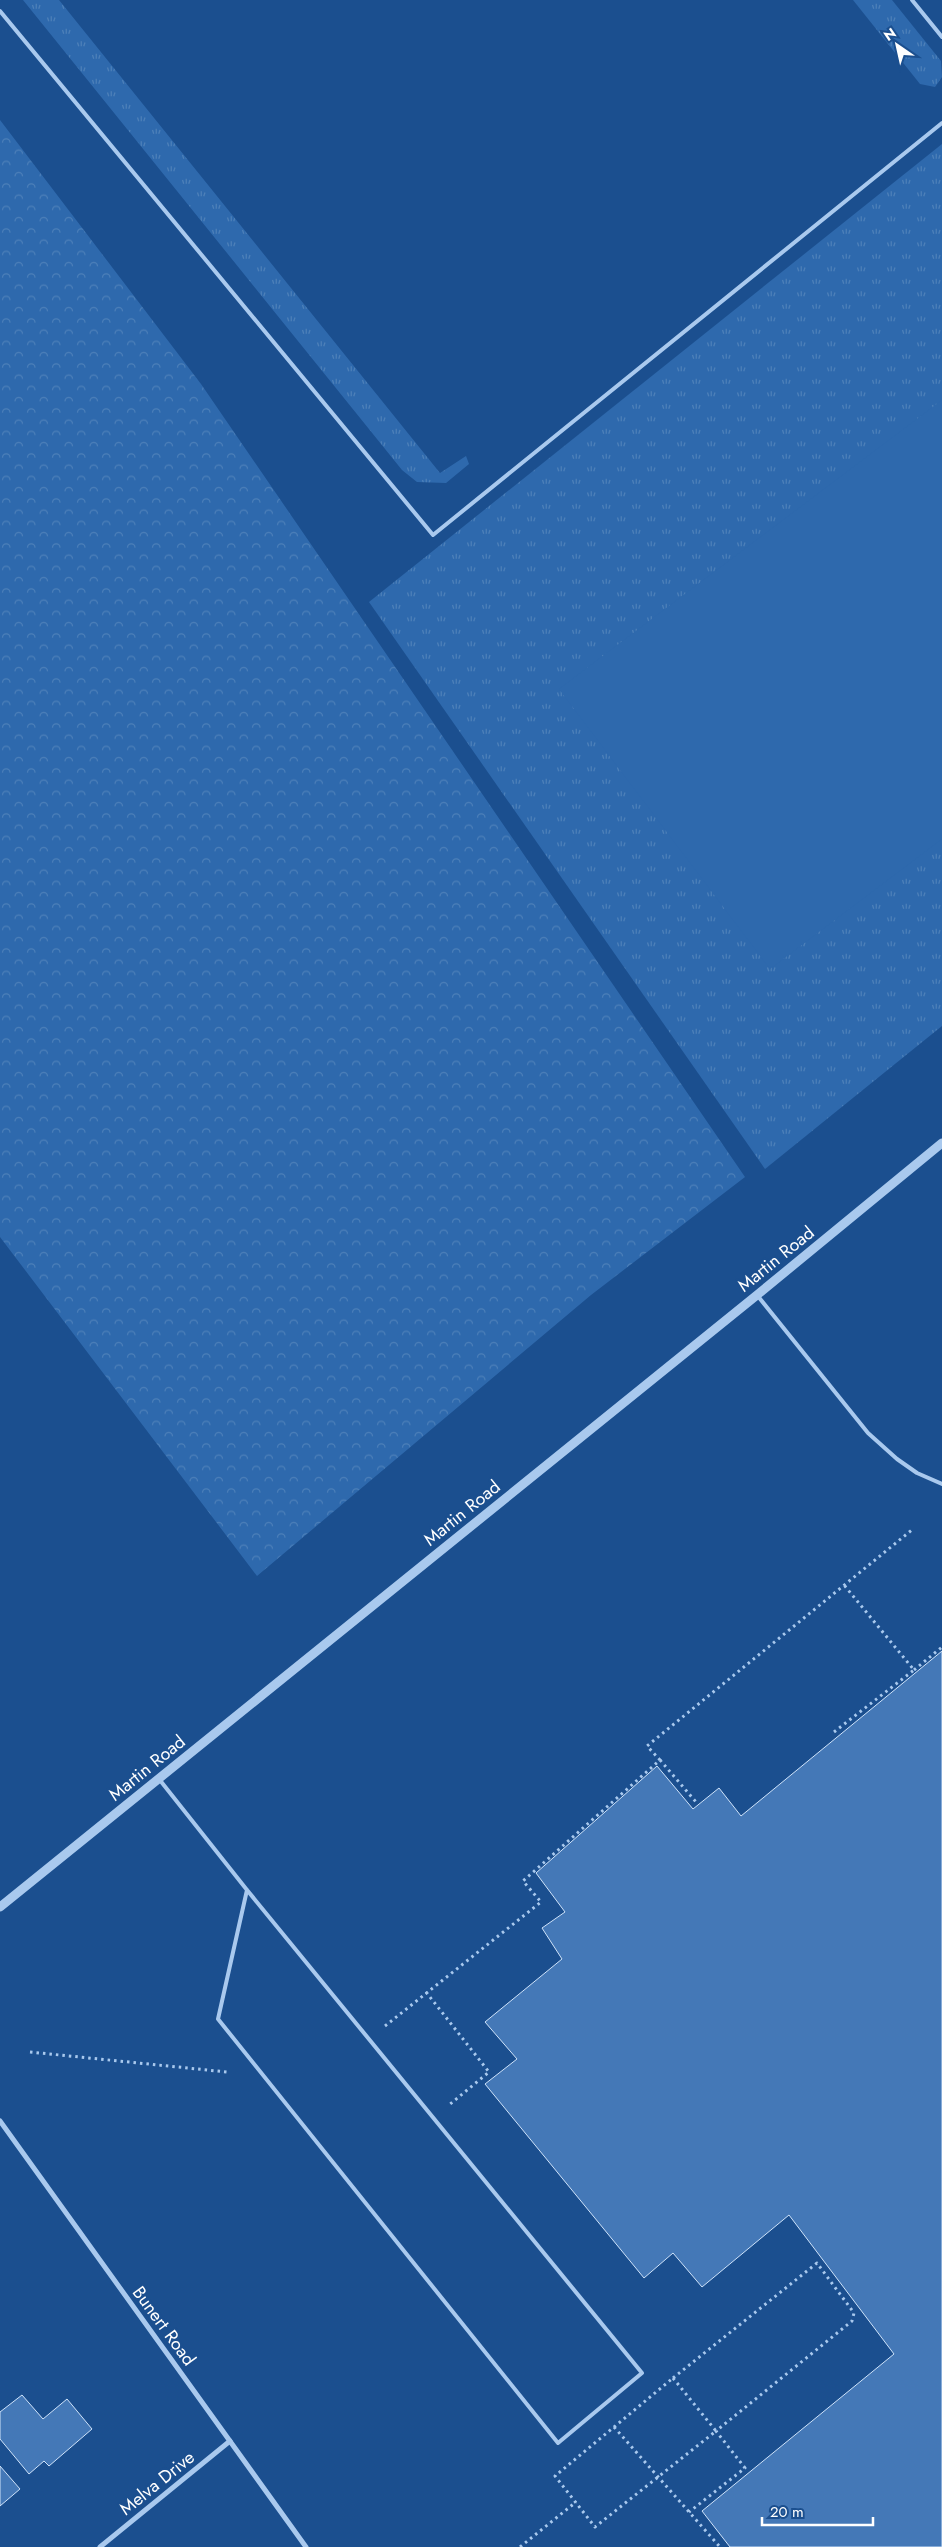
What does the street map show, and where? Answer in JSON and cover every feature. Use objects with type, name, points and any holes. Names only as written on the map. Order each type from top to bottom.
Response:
[{"type":"street","name":"Martin Road","points":[[0,1907],[757,1295],[942,1143]]},
{"type":"street","name":"Bunert Road","points":[[0,2120],[306,2547]]},
{"type":"street","name":"Melva Drive","points":[[100,2547],[230,2441]]},
{"type":"lane","points":[[912,0],[942,37]]},
{"type":"lane","points":[[0,11],[433,535],[942,123]]},
{"type":"lane","points":[[757,1295],[868,1433],[897,1460],[942,1484]]},
{"type":"lane","points":[[159,1779],[247,1890],[642,2373],[558,2443],[218,2019],[247,1890]]},
{"type":"path","points":[[696,1802],[647,1746],[913,1529]]},
{"type":"path","points":[[844,1585],[914,1670]]},
{"type":"path","points":[[834,1732],[942,1647]]},
{"type":"path","points":[[384,2026],[540,1902],[524,1881],[660,1760]]},
{"type":"path","points":[[426,1992],[490,2072],[449,2105]]},
{"type":"path","points":[[30,2052],[227,2072]]},
{"type":"path","points":[[817,2263],[854,2313],[852,2321],[595,2527],[555,2476],[614,2427],[817,2263]]},
{"type":"path","points":[[673,2378],[744,2468],[690,2512]]},
{"type":"path","points":[[614,2427],[720,2547]]},
{"type":"path","points":[[520,2547],[576,2502]]},
{"type":"green space","points":[[23,0],[59,0],[440,473],[466,456],[469,464],[446,483],[417,482],[402,470]]},
{"type":"green space","points":[[853,0],[892,0],[941,61],[942,77],[935,87],[920,84]]},
{"type":"green space","points":[[0,120],[201,384],[745,1177],[591,1295],[257,1576],[0,1237]]},
{"type":"green space","points":[[942,144],[942,1026],[765,1169],[369,602]]},
{"type":"green space","points":[[942,400],[942,839],[770,969],[559,689]]},
{"type":"building","points":[[942,1651],[942,2547],[730,2547],[702,2511],[894,2354],[789,2215],[702,2287],[673,2253],[644,2278],[485,2084],[517,2059],[485,2022],[562,1959],[542,1928],[565,1912],[536,1873],[657,1766],[693,1809],[719,1788],[741,1816]]},
{"type":"building","points":[[22,2395],[43,2419],[67,2399],[92,2429],[49,2466],[44,2461],[29,2474],[0,2439],[0,2412]]},
{"type":"building","points":[[0,2466],[20,2489],[0,2506]]}]
